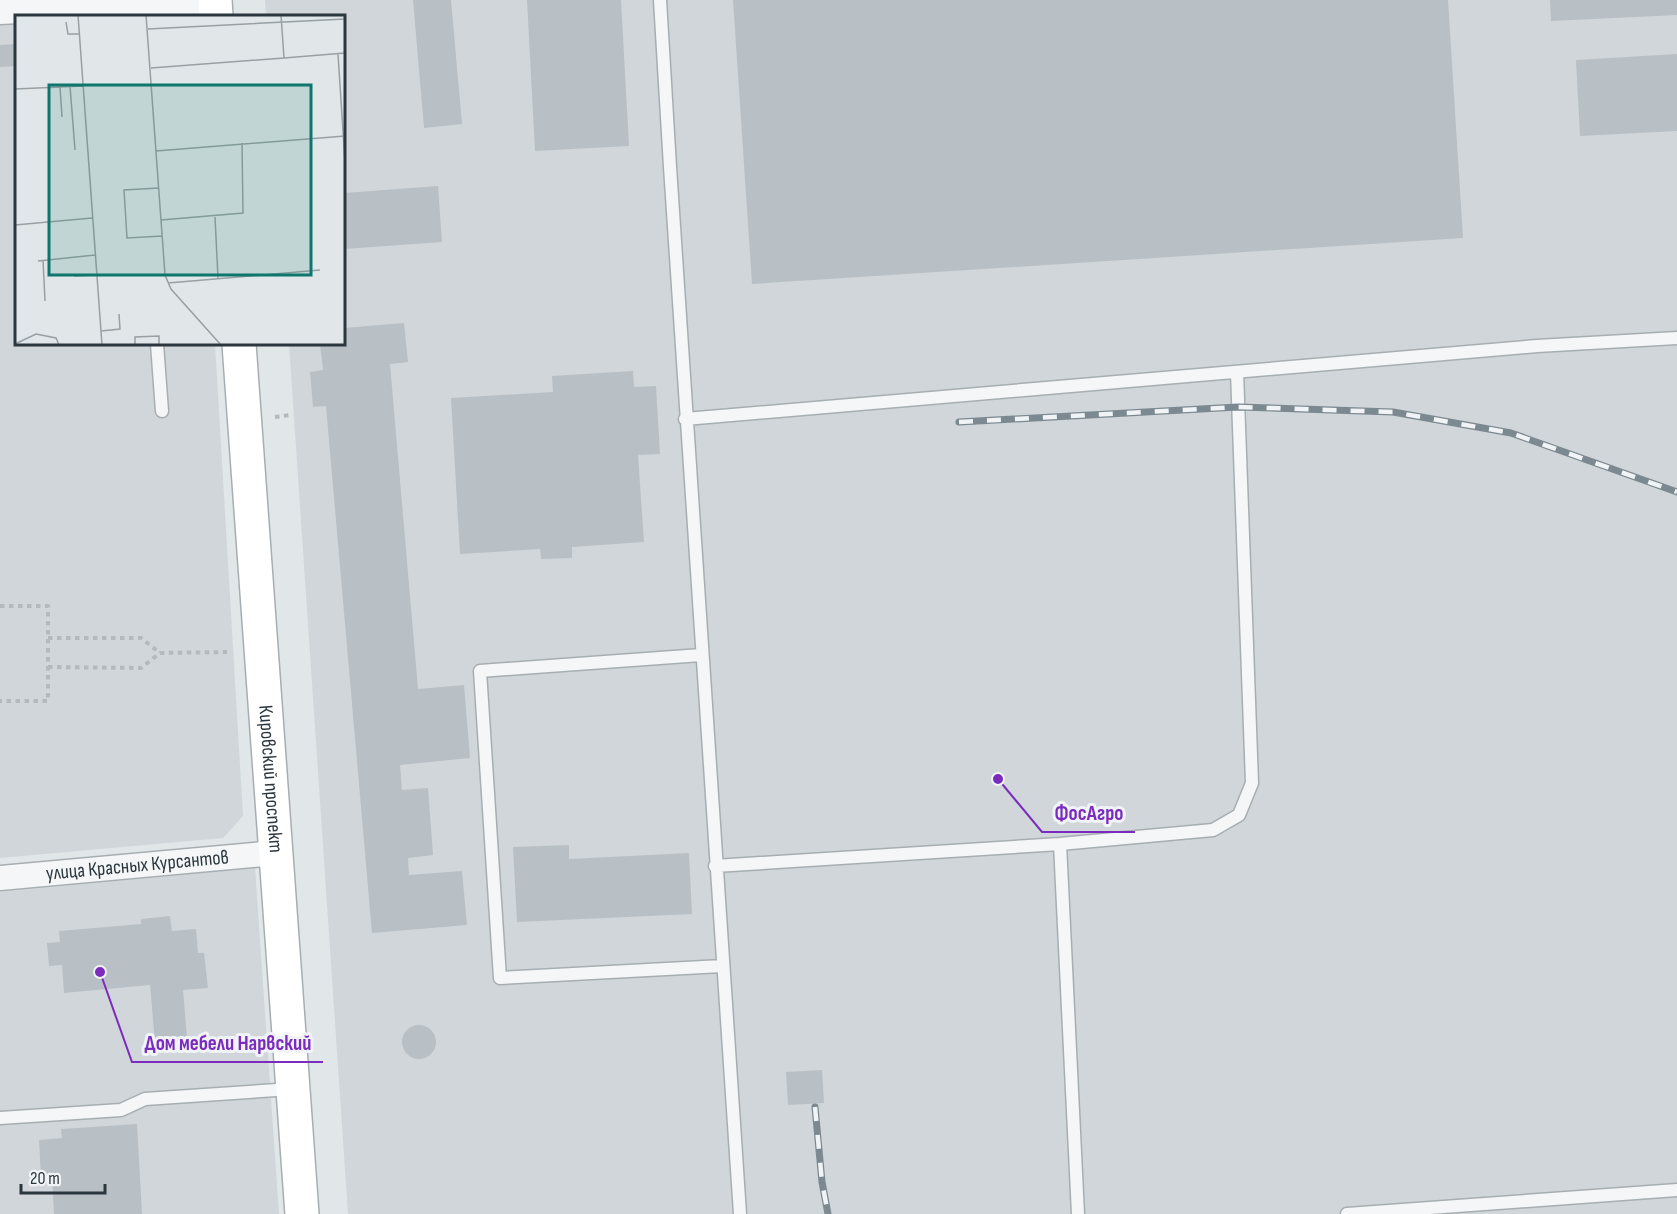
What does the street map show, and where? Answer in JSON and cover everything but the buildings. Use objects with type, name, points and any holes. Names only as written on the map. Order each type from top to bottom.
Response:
[{"type":"main road","name":"Кировский проспект","points":[[239,345],[302,1214]]},
{"type":"street","points":[[0,12],[69,13],[215,6]]},
{"type":"street","name":"улица Красных Курсантов","points":[[0,878],[275,853]]},
{"type":"lane","points":[[660,0],[685,419],[740,1214]]},
{"type":"lane","points":[[685,419],[1537,346],[1677,338]]},
{"type":"lane","points":[[157,345],[162,411]]},
{"type":"lane","points":[[715,866],[1059,844],[1213,830],[1239,815],[1252,783],[1237,372]]},
{"type":"lane","points":[[701,655],[480,671],[500,978],[722,966]]},
{"type":"lane","points":[[1059,844],[1078,1214]]},
{"type":"lane","points":[[0,1118],[121,1110],[145,1099],[292,1089]]},
{"type":"lane","points":[[1347,1214],[1677,1190]]},
{"type":"path","points":[[0,606],[48,606],[48,701],[0,701]]},
{"type":"path","points":[[48,638],[141,638],[160,653]]},
{"type":"path","points":[[48,667],[141,668],[160,653],[227,652]]},
{"type":"shaded area","points":[[265,0],[1677,0],[1677,1214],[348,1214],[289,345],[345,345],[345,15],[266,15]]},
{"type":"shaded area","points":[[15,24],[15,345],[215,345],[243,816],[223,838],[0,858],[0,25]]},
{"type":"shaded area","points":[[255,868],[279,1214],[0,1214],[0,892]]},
{"type":"railway","points":[[959,422],[1238,407],[1393,412],[1511,433],[1677,492]]},
{"type":"railway","points":[[815,1107],[822,1182],[828,1214]]},
{"type":"place","name":"ФосАгро","points":[[998,779]]},
{"type":"place","name":"Дом мебели Нарвский","points":[[100,972]]}]
